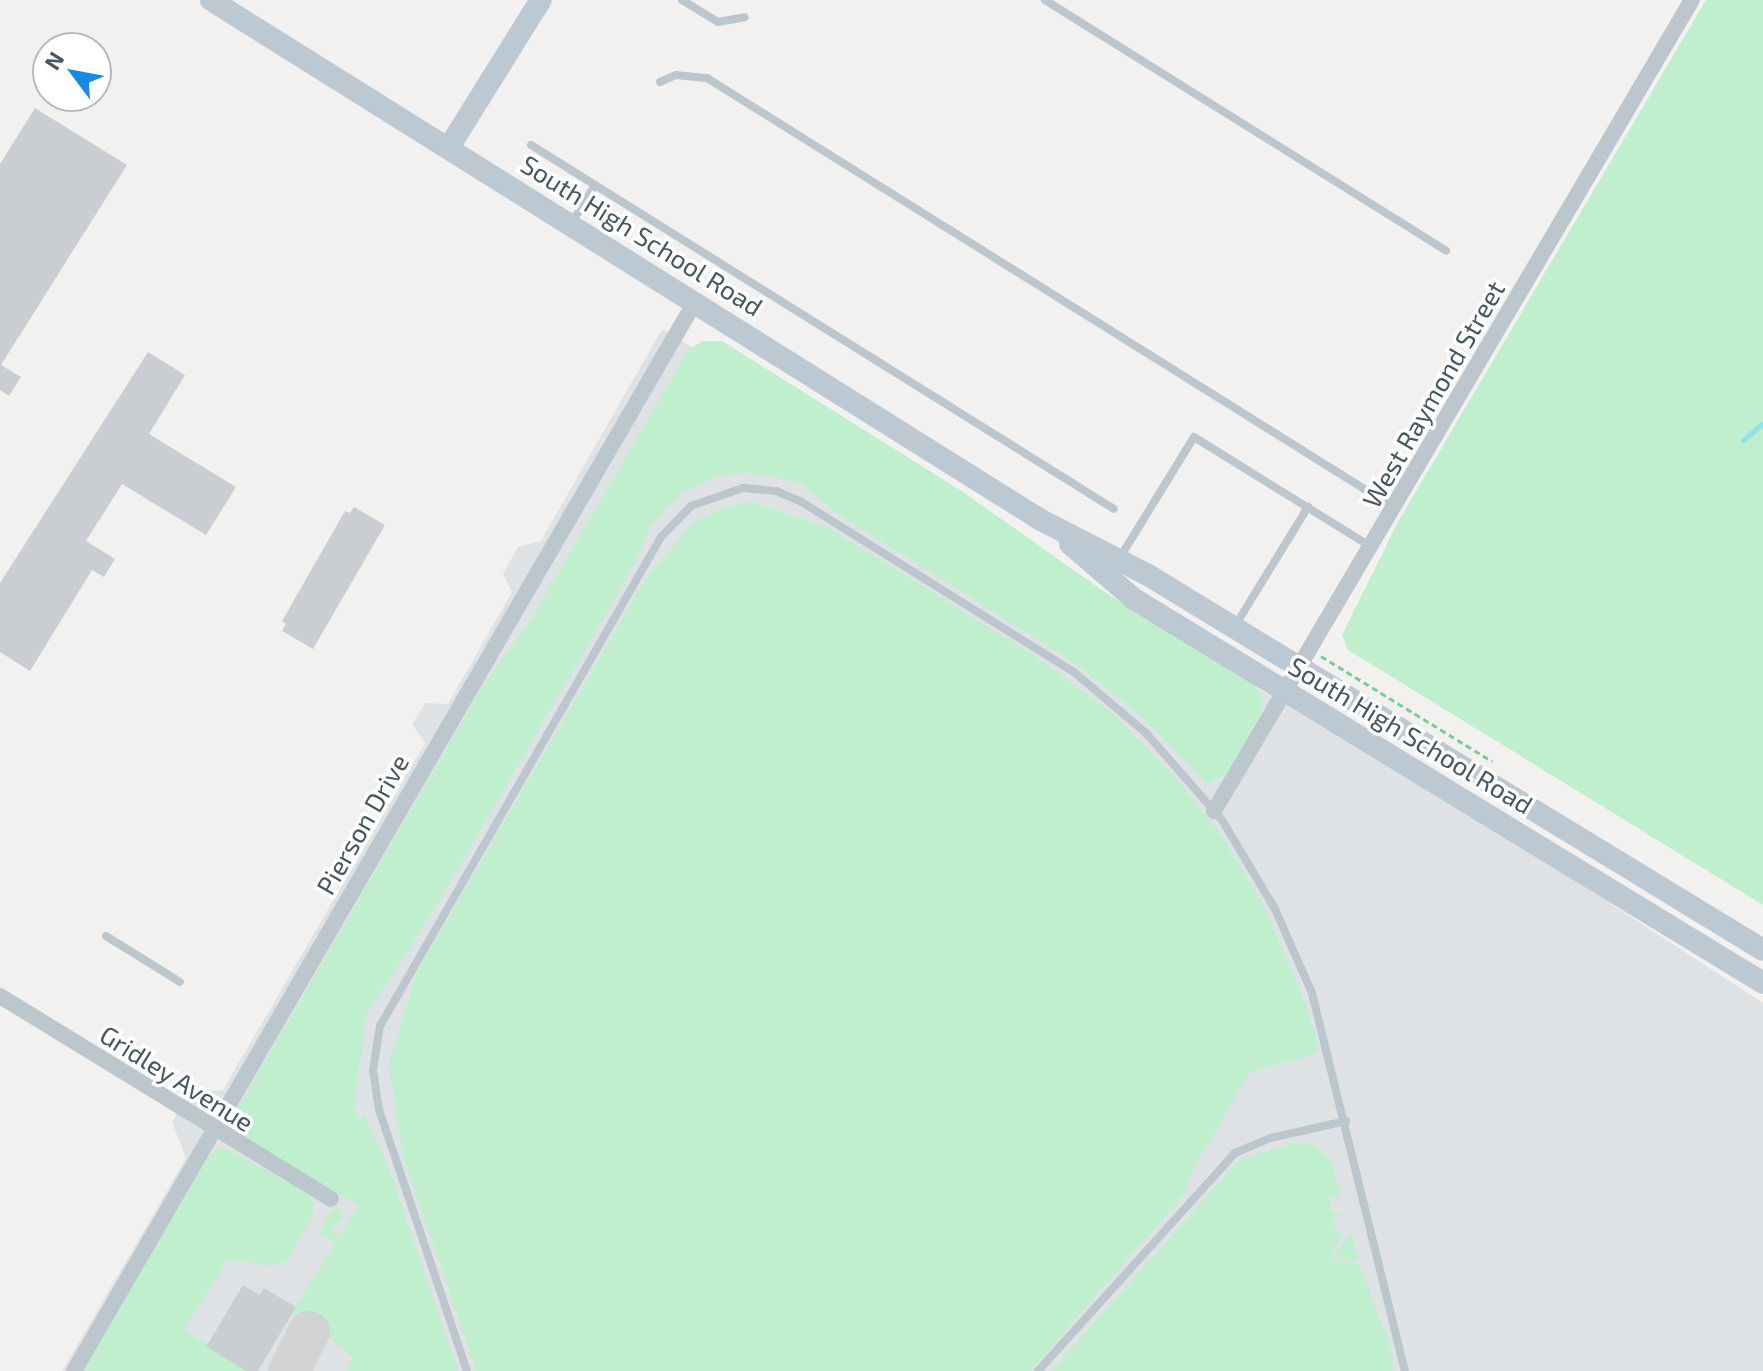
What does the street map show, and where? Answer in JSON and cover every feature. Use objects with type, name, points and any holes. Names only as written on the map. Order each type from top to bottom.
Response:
[{"type":"street","name":"South High School Road","points":[[211,0],[1041,520],[1118,559],[1234,627],[1763,950]]},
{"type":"street","points":[[449,147],[541,0]]},
{"type":"street","name":"West Raymond Street","points":[[1214,811],[1287,692],[1692,0]]},
{"type":"street","name":"Pierson Drive","points":[[74,1371],[695,302]]},
{"type":"street","name":"South High School Road","points":[[1041,520],[1134,599],[1763,983]]},
{"type":"street","name":"Gridley Avenue","points":[[0,996],[331,1199]]},
{"type":"lane","points":[[682,0],[718,22],[745,17]]},
{"type":"lane","points":[[1045,0],[1446,251]]},
{"type":"lane","points":[[660,82],[676,75],[707,78],[1394,507]]},
{"type":"lane","points":[[531,145],[1114,509]]},
{"type":"lane","points":[[571,224],[595,185]]},
{"type":"lane","points":[[1118,559],[1194,437],[1372,547]]},
{"type":"lane","points":[[467,1371],[379,1110],[373,1070],[380,1026],[653,549],[691,506],[722,492],[752,488],[776,491],[814,508],[1074,672],[1138,726],[1214,811],[1262,883],[1312,993],[1346,1121],[1405,1371]]},
{"type":"lane","points":[[1234,627],[1308,507]]},
{"type":"lane","points":[[106,936],[180,982]]},
{"type":"lane","points":[[1038,1371],[1235,1153],[1270,1138],[1346,1121]]},
{"type":"shaded area","points":[[662,329],[1562,872],[1763,1003],[1763,1371],[62,1371],[186,1158],[172,1122],[190,1092],[223,1090],[425,743],[412,724],[425,703],[448,704],[512,592],[503,574],[518,547],[541,541]]},
{"type":"green space","points":[[1706,0],[1763,0],[1763,905],[1348,650],[1342,635],[1399,520]]},
{"type":"green space","points":[[703,341],[722,341],[960,490],[1109,595],[1255,685],[1263,698],[1261,713],[1226,775],[1208,784],[1142,717],[1079,666],[838,514],[802,484],[750,472],[716,477],[682,492],[649,528],[633,567],[437,905],[366,1015],[354,1106],[358,1118],[365,1115],[391,1173],[458,1371],[346,1371],[354,1358],[321,1331],[324,1325],[317,1321],[313,1327],[291,1314],[336,1243],[319,1232],[333,1209],[339,1207],[344,1217],[330,1230],[340,1236],[358,1205],[238,1135],[234,1115],[481,689],[532,618],[689,349]]},
{"type":"green space","points":[[752,502],[829,528],[1035,656],[1112,713],[1173,774],[1223,838],[1263,904],[1308,1009],[1318,1046],[1313,1054],[1250,1072],[1185,1184],[1189,1189],[1030,1371],[476,1371],[403,1156],[389,1064],[417,972],[648,575],[693,523],[724,507]]},
{"type":"green space","points":[[1296,1142],[1316,1146],[1331,1160],[1340,1194],[1328,1198],[1332,1212],[1344,1214],[1332,1219],[1336,1233],[1344,1232],[1332,1252],[1335,1262],[1359,1264],[1389,1343],[1394,1371],[1051,1371],[1240,1159]]},
{"type":"green space","points":[[221,1146],[307,1192],[313,1202],[313,1216],[287,1261],[272,1266],[228,1259],[184,1330],[250,1371],[83,1371],[209,1155]]},
{"type":"green space","points":[[1352,1232],[1358,1261],[1337,1260],[1335,1253]]},
{"type":"building","points":[[32,112],[41,112],[127,165],[1,365],[21,377],[9,396],[0,390],[0,164]]},
{"type":"building","points":[[148,352],[185,375],[149,434],[236,487],[206,535],[122,484],[86,541],[115,559],[104,577],[92,570],[30,671],[0,652],[0,583]]},
{"type":"building","points":[[354,507],[385,525],[313,649],[282,631],[286,624],[282,621],[345,511],[350,513]]},
{"type":"building","points":[[243,1285],[260,1295],[264,1288],[296,1307],[258,1371],[247,1371],[206,1347]]},
{"type":"waterway","points":[[1743,440],[1763,423]]},
{"type":"taxiway","points":[[289,1371],[309,1332]]}]
